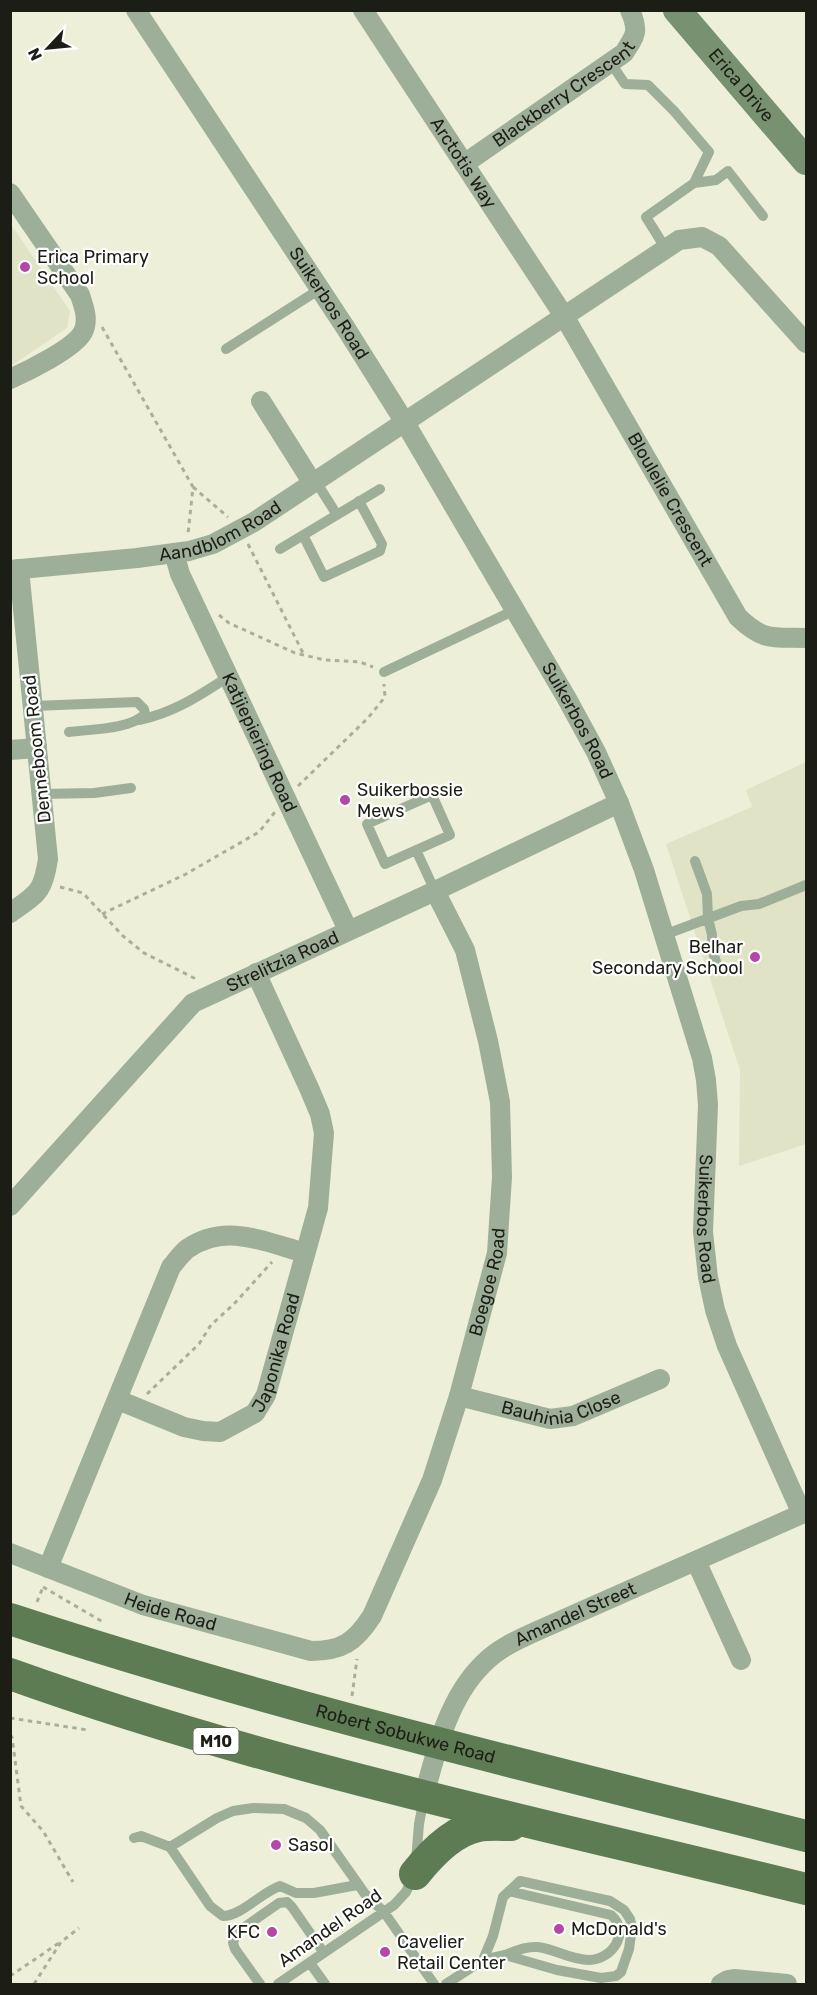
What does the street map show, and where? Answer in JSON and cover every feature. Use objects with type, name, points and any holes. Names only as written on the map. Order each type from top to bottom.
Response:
[{"type":"main road","name":"Erica Drive","points":[[677,10],[807,160]]},
{"type":"main road","name":"Robert Sobukwe Road","points":[[10,1619],[196,1677],[438,1744],[807,1836]]},
{"type":"main road","name":"M10","points":[[10,1674],[173,1729],[424,1796],[807,1888]]},
{"type":"main road","points":[[414,1874],[429,1856],[466,1830],[492,1825],[545,1826]]},
{"type":"street","name":"Suikerbos Road","points":[[136,10],[320,289],[404,422],[596,752],[619,803],[644,870],[702,1058],[708,1106],[703,1232],[708,1277],[715,1310],[727,1346],[804,1513]]},
{"type":"street","name":"Arctotis Way","points":[[363,10],[564,316]]},
{"type":"street","name":"Blackberry Crescent","points":[[464,164],[624,53],[635,36],[636,26],[630,10]]},
{"type":"street","points":[[10,193],[80,295],[86,311],[83,333],[76,340],[47,360],[10,379]]},
{"type":"street","points":[[404,422],[679,240],[702,237],[719,246],[807,344]]},
{"type":"street","name":"Bloulelie Crescent","points":[[564,316],[738,617],[751,630],[764,636],[807,638]]},
{"type":"street","points":[[261,401],[313,481]]},
{"type":"street","name":"Aandblom Road","points":[[15,570],[213,544],[240,530],[404,422]]},
{"type":"street","name":"Katjiepiering Road","points":[[181,547],[180,574],[348,930]]},
{"type":"street","name":"Denneboom Road","points":[[15,570],[42,794],[48,859],[45,882]]},
{"type":"street","points":[[10,750],[37,748]]},
{"type":"street","name":"Strelitzia Road","points":[[13,1197],[193,1003],[619,803]]},
{"type":"street","points":[[10,914],[33,897],[45,882]]},
{"type":"street","name":"Boegoe Road","points":[[335,1649],[353,1640],[372,1616],[432,1480],[459,1396],[497,1253],[502,1177],[500,1102],[488,1041],[465,950],[435,891]]},
{"type":"street","name":"Japonika Road","points":[[118,1400],[184,1427],[220,1432],[255,1413],[266,1395],[318,1208],[324,1133],[320,1114],[309,1088],[256,974]]},
{"type":"street","points":[[45,1578],[171,1267],[186,1250],[206,1239],[224,1235],[236,1234],[305,1253]]},
{"type":"street","name":"Bauhinia Close","points":[[459,1396],[550,1419],[573,1416],[660,1379]]},
{"type":"street","name":"Amandel Street","points":[[424,1796],[438,1744],[452,1711],[467,1683],[481,1665],[498,1651],[547,1626],[804,1513]]},
{"type":"street","name":"Heide Road","points":[[10,1553],[45,1578],[311,1651],[335,1649]]},
{"type":"street","points":[[696,1561],[741,1660]]},
{"type":"street","points":[[721,1984],[734,1979],[787,1984]]},
{"type":"lane","points":[[610,63],[625,84],[648,85],[709,152],[694,183]]},
{"type":"lane","points":[[666,249],[646,217],[694,183],[716,180],[728,171],[763,216]]},
{"type":"lane","points":[[226,349],[320,289]]},
{"type":"lane","points":[[313,481],[337,515]]},
{"type":"lane","points":[[280,549],[380,489]]},
{"type":"lane","points":[[303,535],[324,577],[380,551],[382,544],[359,501]]},
{"type":"lane","points":[[384,672],[514,610]]},
{"type":"lane","points":[[69,732],[126,725],[161,716],[228,677]]},
{"type":"lane","points":[[33,706],[137,702],[144,709],[145,714],[139,720]]},
{"type":"lane","points":[[42,794],[94,793],[131,788]]},
{"type":"lane","points":[[432,795],[450,835],[416,850],[385,864],[367,824],[432,795]]},
{"type":"lane","points":[[416,850],[435,891]]},
{"type":"lane","points":[[695,861],[707,894],[712,949],[718,968]]},
{"type":"lane","points":[[664,935],[741,906],[759,904],[807,885]]},
{"type":"lane","name":"Amandel Road","points":[[278,1984],[384,1912],[406,1892],[414,1874],[418,1824],[424,1796]]},
{"type":"lane","points":[[170,1847],[233,1811],[253,1808],[284,1809],[306,1818],[320,1830],[364,1894],[384,1912],[434,1984]]},
{"type":"lane","points":[[134,1838],[141,1836],[170,1847],[210,1906],[223,1916],[233,1914],[280,1886],[296,1893],[305,1893],[357,1885]]},
{"type":"lane","points":[[483,1960],[503,1897],[520,1881],[610,1901],[624,1910],[630,1919],[632,1928],[625,1965],[616,1976],[601,1978],[557,1970],[505,1955]]},
{"type":"lane","points":[[446,1984],[483,1960],[524,1948],[538,1947],[591,1960],[608,1954],[613,1949],[621,1930],[618,1920],[611,1915],[509,1891]]},
{"type":"lane","points":[[260,1984],[235,1949],[234,1938],[236,1933],[279,1904],[287,1902],[292,1907],[324,1953]]},
{"type":"lane","points":[[310,1963],[325,1984]]},
{"type":"path","points":[[101,325],[193,487],[234,522],[240,530],[258,561],[304,655]]},
{"type":"path","points":[[181,547],[193,487]]},
{"type":"path","points":[[102,914],[186,874],[259,832],[275,812],[284,794],[298,786],[368,718],[384,697],[384,672],[360,662],[325,660],[295,653],[229,622],[208,607],[198,612]]},
{"type":"path","points":[[45,882],[83,893],[123,936],[144,953],[194,978],[210,994]]},
{"type":"path","points":[[140,1409],[146,1395],[199,1344],[211,1325],[234,1304],[285,1247]]},
{"type":"path","points":[[45,1578],[103,1622]]},
{"type":"path","points":[[351,1701],[357,1656]]},
{"type":"path","points":[[10,1718],[88,1730]]},
{"type":"path","points":[[10,1735],[21,1806],[43,1831],[73,1882]]},
{"type":"path","points":[[10,1976],[79,1928]]},
{"type":"path","points":[[34,1984],[61,1942]]},
{"type":"shaded area","name":"Erica Primary School","points":[[10,223],[70,311],[67,328],[11,366]]},
{"type":"shaded area","name":"Belhar Secondary School","points":[[806,762],[806,1144],[739,1166],[740,1070],[666,844],[752,807],[746,790]]},
{"type":"place","name":"Erica Primary School","points":[[25,267]]},
{"type":"place","name":"Suikerbossie Mews","points":[[345,800]]},
{"type":"place","name":"Belhar Secondary School","points":[[755,957]]},
{"type":"place","name":"Sasol","points":[[276,1845]]},
{"type":"place","name":"McDonald's","points":[[559,1929]]},
{"type":"place","name":"KFC","points":[[272,1932]]},
{"type":"place","name":"Cavelier Retail Center","points":[[385,1952]]}]
